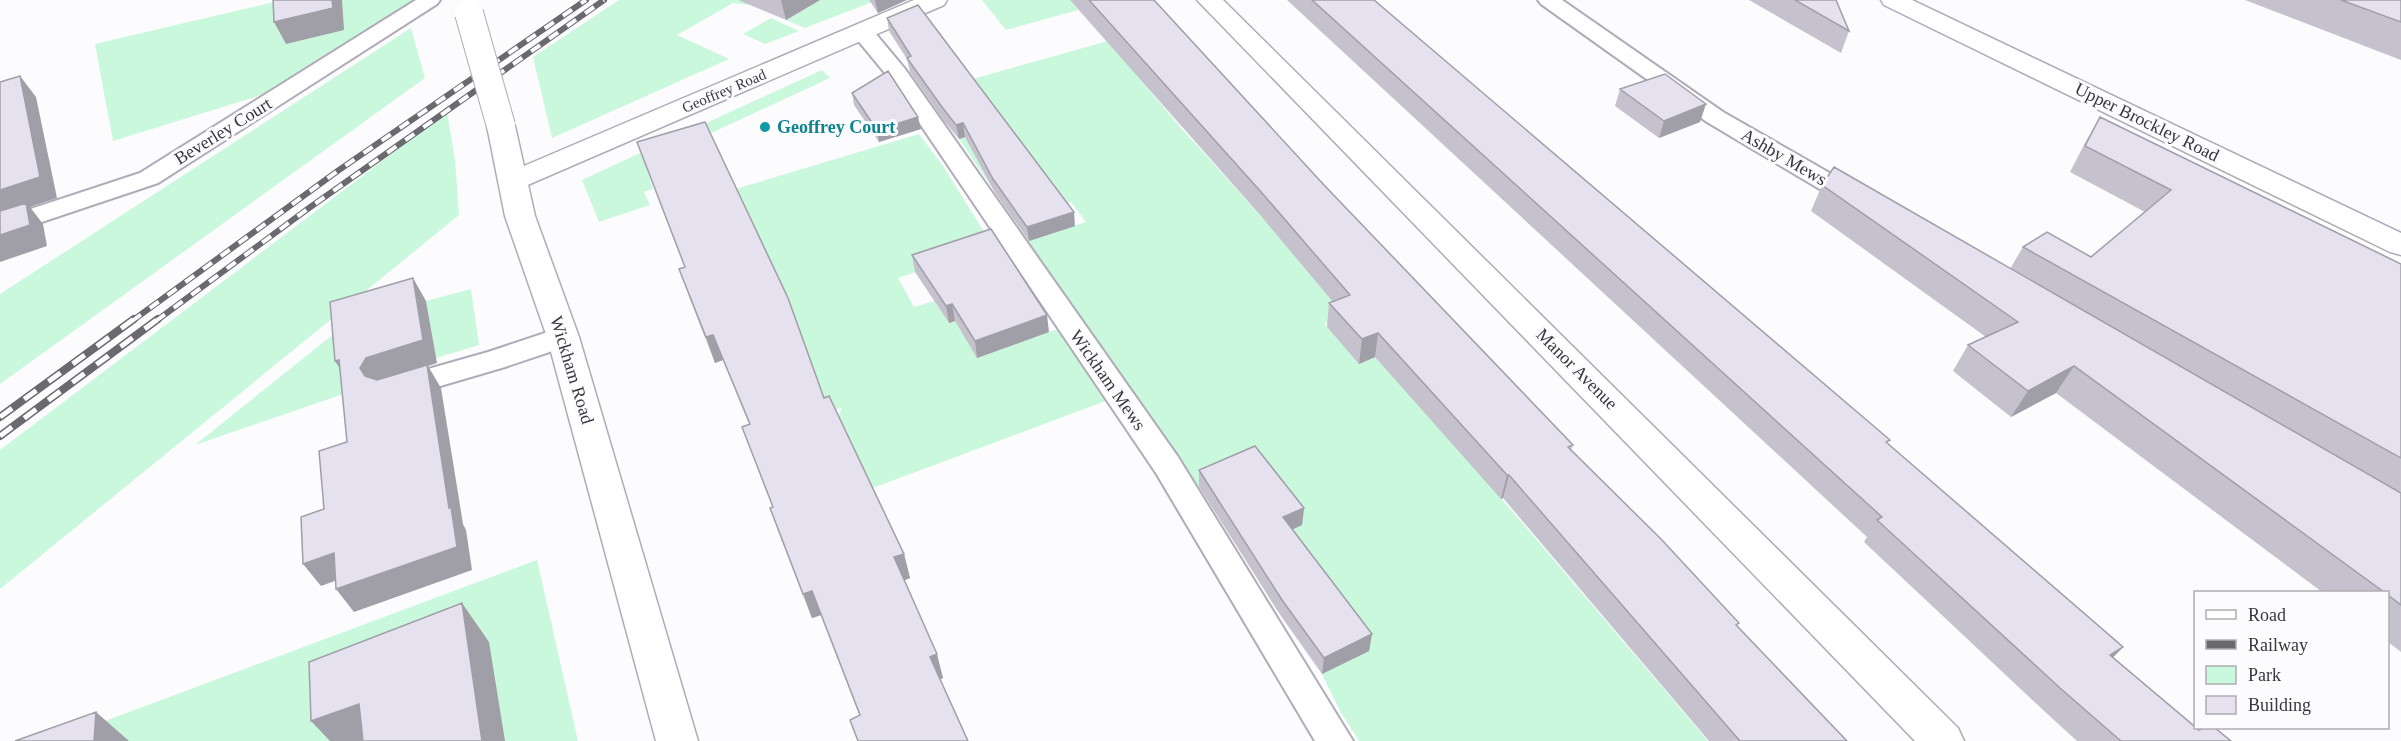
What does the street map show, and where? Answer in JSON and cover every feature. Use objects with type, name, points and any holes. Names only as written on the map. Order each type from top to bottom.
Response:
[{"type":"street","name":"Geoffrey Road","points":[[513,181],[935,0]]},
{"type":"street","name":"Manor Avenue","points":[[1209,0],[1943,741]]},
{"type":"street","name":"Upper Brockley Road","points":[[1893,0],[2401,244]]},
{"type":"street","name":"Wickham Road","points":[[468,6],[501,126],[520,216],[563,337],[677,741]]},
{"type":"lane","name":"Beverley Court","points":[[0,228],[150,178],[430,0]]},
{"type":"lane","name":"Ashby Mews","points":[[1548,0],[1715,117],[1881,214]]},
{"type":"lane","name":"Wickham Mews","points":[[862,32],[897,74],[1167,465],[1335,741]]},
{"type":"lane","points":[[391,390],[495,360],[563,337]]},
{"type":"green space","points":[[283,0],[411,0],[412,4],[262,95],[113,141],[95,44]]},
{"type":"green space","points":[[619,0],[759,0],[750,5],[733,3],[677,35],[729,59],[552,138],[533,57]]},
{"type":"green space","points":[[820,0],[868,0],[872,2],[805,28],[786,20]]},
{"type":"green space","points":[[982,0],[1070,0],[1078,10],[1006,30]]},
{"type":"green space","points":[[771,18],[799,31],[765,44],[743,34]]},
{"type":"green space","points":[[411,28],[425,78],[0,384],[0,294]]},
{"type":"green space","points":[[1108,41],[1180,127],[1271,227],[1344,315],[1324,324],[1359,363],[1379,355],[1708,741],[1359,741],[1340,711],[1322,674],[1323,589],[1277,611],[1242,553],[1255,463],[1199,487],[1027,241],[1086,222],[1071,202],[1013,221],[1001,204],[1048,189],[1036,172],[991,186],[959,139],[1002,125],[969,80]]},
{"type":"green space","points":[[822,70],[830,78],[679,148],[669,140]]},
{"type":"green space","points":[[447,112],[455,160],[459,215],[0,589],[0,450]]},
{"type":"green space","points":[[919,134],[943,166],[993,246],[898,278],[914,307],[934,301],[949,323],[1024,295],[977,358],[1066,326],[1111,399],[867,490],[836,421],[842,408],[827,410],[732,190]]},
{"type":"green space","points":[[653,147],[646,167],[653,189],[644,192],[650,205],[599,222],[582,180]]},
{"type":"green space","points":[[471,289],[479,345],[436,358],[426,301]]},
{"type":"green space","points":[[345,325],[352,391],[195,445]]},
{"type":"green space","points":[[537,560],[578,741],[51,741]]},
{"type":"building","points":[[273,0],[332,0],[333,8],[274,22]]},
{"type":"building","points":[[1089,0],[1154,0],[1324,185],[1573,445],[1568,447],[1661,539],[1739,623],[1736,625],[1847,741],[1740,741],[1509,475],[1378,333],[1362,339],[1329,303],[1350,295]]},
{"type":"building","points":[[1312,0],[1374,0],[1890,440],[1886,442],[2123,647],[2110,655],[2194,726],[2194,729],[2216,729],[2231,741],[2121,741],[1877,520],[1882,517]]},
{"type":"building","points":[[1795,0],[1836,0],[1849,31]]},
{"type":"building","points":[[2341,0],[2401,0],[2401,22]]},
{"type":"building","points":[[918,5],[1074,212],[1027,227],[993,179],[963,123],[956,125],[907,58],[911,56],[887,18]]},
{"type":"building","points":[[888,71],[918,117],[877,130],[852,93]]},
{"type":"building","points":[[1665,74],[1706,104],[1664,121],[1620,89]]},
{"type":"building","points":[[20,76],[40,177],[0,190],[0,82]]},
{"type":"building","points":[[2100,117],[2401,264],[2401,458],[2023,247],[2047,232],[2091,257],[2171,190],[2085,146]]},
{"type":"building","points":[[705,122],[788,298],[824,398],[829,396],[904,554],[894,557],[937,654],[930,657],[968,741],[858,741],[850,720],[860,715],[812,591],[803,594],[742,427],[750,424],[713,335],[706,337],[679,269],[685,267],[637,142]]},
{"type":"building","points":[[1834,167],[2401,493],[2401,605],[2389,596],[2389,591],[2383,591],[2074,366],[2028,391],[1968,345],[2018,322],[1822,185]]},
{"type":"building","points":[[26,203],[30,225],[0,235],[0,211]]},
{"type":"building","points":[[991,229],[1047,315],[975,341],[952,304],[946,306],[912,255]]},
{"type":"building","points":[[413,278],[423,340],[366,358],[360,368],[365,376],[377,380],[427,365],[457,547],[336,589],[334,553],[303,564],[301,517],[324,509],[319,451],[347,442],[339,360],[335,361],[330,302]]},
{"type":"building","points":[[1255,446],[1304,508],[1283,517],[1372,634],[1324,658],[1282,600],[1199,470]]},
{"type":"building","points":[[462,603],[482,741],[363,741],[359,704],[311,721],[309,662]]},
{"type":"building","points":[[96,712],[94,741],[15,741]]},
{"type":"railway","points":[[132,321],[339,170],[586,0]]},
{"type":"railway","points":[[156,321],[309,208],[604,0]]},
{"type":"railway","points":[[0,417],[134,319]]},
{"type":"railway","points":[[0,436],[158,319]]},
{"type":"place","name":"Geoffrey Court","points":[[765,127]]}]
